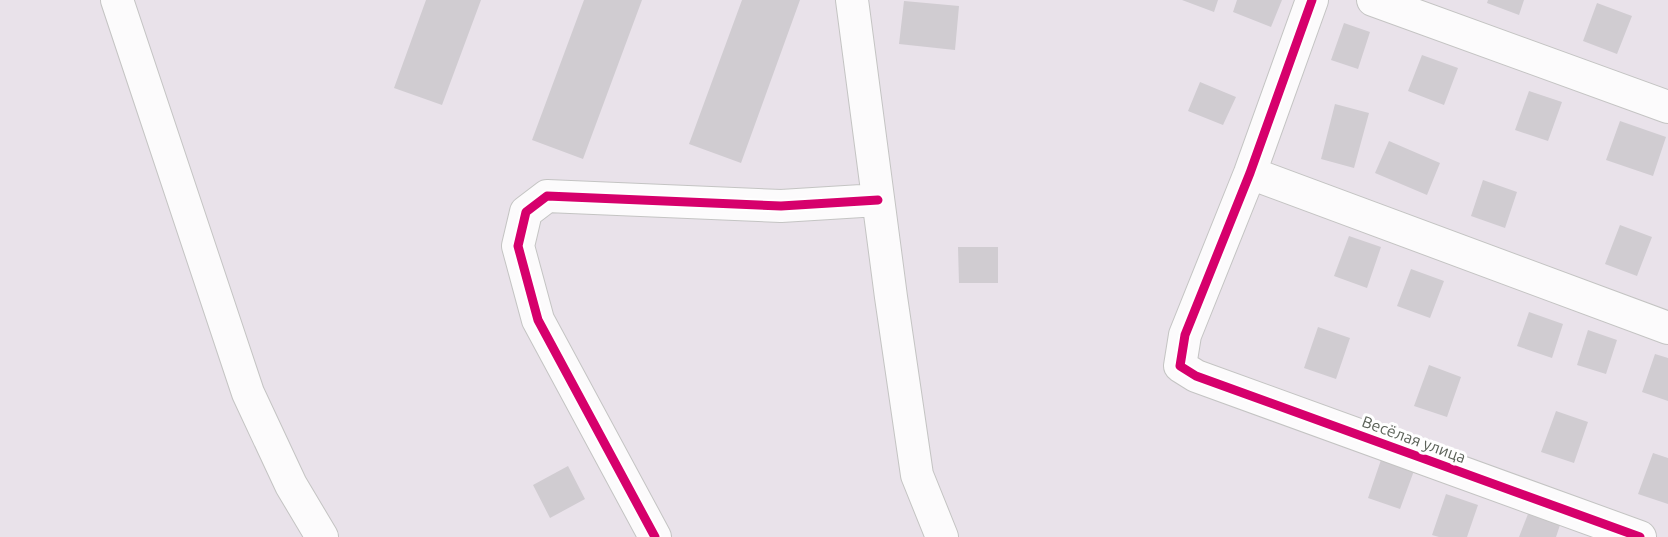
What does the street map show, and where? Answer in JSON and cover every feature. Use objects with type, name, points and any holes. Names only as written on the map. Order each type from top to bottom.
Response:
[{"type":"street","points":[[117,0],[248,393],[291,485],[322,537]]},
{"type":"street","points":[[852,0],[916,475],[942,537]]},
{"type":"street","points":[[1312,0],[1250,172],[1668,328]]},
{"type":"street","points":[[1373,0],[1668,107]]},
{"type":"street","name":"Весёлая улица","points":[[1250,172],[1185,335],[1180,366],[1196,376],[1640,537]]},
{"type":"street","points":[[655,537],[538,320],[518,246],[526,212],[547,196],[781,206],[878,201]]},
{"type":"building","points":[[426,0],[481,0],[442,105],[394,88]]},
{"type":"building","points":[[584,0],[642,0],[583,159],[532,140]]},
{"type":"building","points":[[742,0],[800,0],[741,163],[689,144]]},
{"type":"building","points":[[1182,0],[1218,0],[1214,12]]},
{"type":"building","points":[[1237,0],[1282,0],[1271,27],[1233,12]]},
{"type":"building","points":[[1488,0],[1524,0],[1519,15],[1487,3]]},
{"type":"building","points":[[904,1],[959,6],[955,50],[899,44]]},
{"type":"building","points":[[1597,3],[1632,16],[1617,54],[1583,41]]},
{"type":"building","points":[[1344,23],[1370,32],[1358,69],[1331,60]]},
{"type":"building","points":[[1422,55],[1458,68],[1444,105],[1408,91]]},
{"type":"building","points":[[1200,82],[1236,97],[1223,125],[1188,111]]},
{"type":"building","points":[[1529,91],[1562,102],[1548,141],[1515,130]]},
{"type":"building","points":[[1335,104],[1369,113],[1354,168],[1321,159]]},
{"type":"building","points":[[1620,121],[1666,137],[1653,176],[1606,160]]},
{"type":"building","points":[[1389,141],[1440,163],[1427,195],[1375,173]]},
{"type":"building","points":[[1483,180],[1517,192],[1505,228],[1471,216]]},
{"type":"building","points":[[1620,225],[1652,237],[1637,276],[1605,264]]},
{"type":"building","points":[[1349,236],[1381,247],[1367,288],[1334,276]]},
{"type":"building","points":[[958,247],[998,247],[998,283],[959,283]]},
{"type":"building","points":[[1411,269],[1444,281],[1430,318],[1397,306]]},
{"type":"building","points":[[1529,312],[1563,324],[1552,358],[1517,346]]},
{"type":"building","points":[[1318,327],[1350,338],[1336,379],[1304,368]]},
{"type":"building","points":[[1588,330],[1617,340],[1606,374],[1577,365]]},
{"type":"building","points":[[1655,354],[1668,358],[1668,401],[1642,392]]},
{"type":"building","points":[[1429,365],[1461,377],[1447,417],[1414,406]]},
{"type":"building","points":[[1556,411],[1588,422],[1574,463],[1541,452]]},
{"type":"building","points":[[1653,453],[1668,458],[1668,504],[1638,494]]},
{"type":"building","points":[[1382,457],[1415,468],[1400,509],[1368,498]]},
{"type":"building","points":[[568,466],[585,499],[550,518],[533,485]]},
{"type":"building","points":[[1446,494],[1478,505],[1467,537],[1432,535]]},
{"type":"building","points":[[1528,514],[1560,525],[1556,537],[1519,537]]},
{"type":"cycle path","points":[[1312,0],[1250,173],[1185,335],[1180,366],[1196,376],[1640,537]]},
{"type":"cycle path","points":[[655,537],[538,320],[518,246],[526,212],[547,196],[781,206],[878,200]]}]
